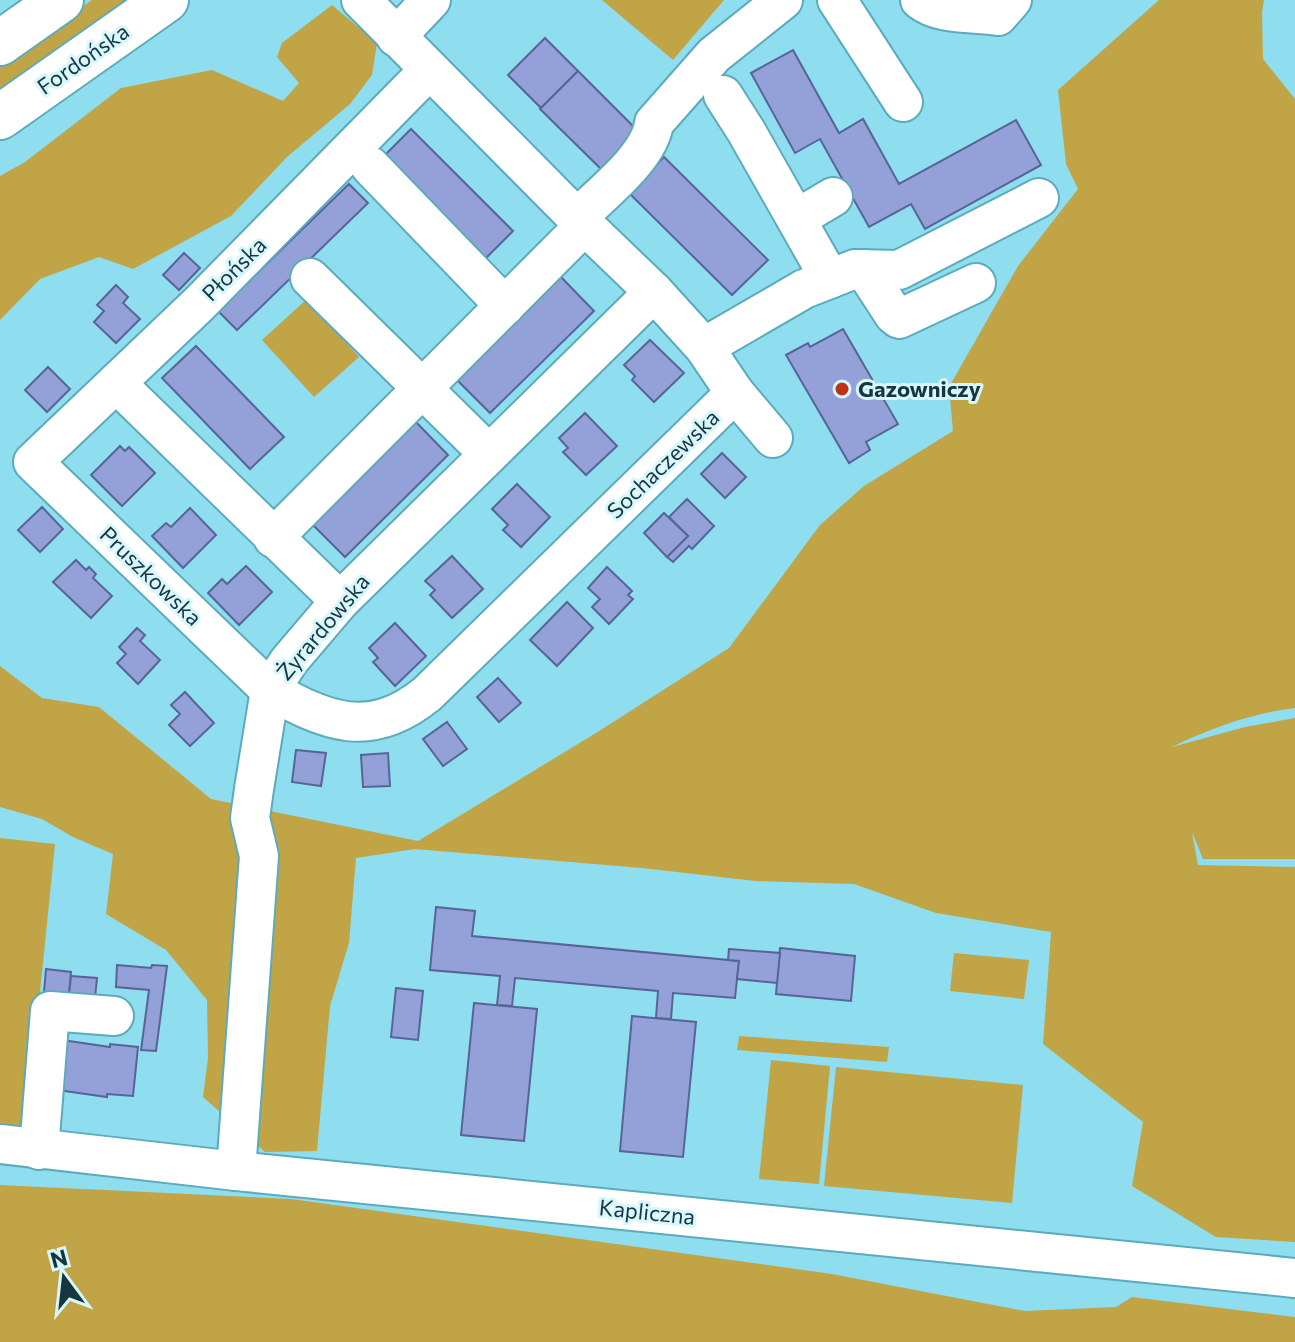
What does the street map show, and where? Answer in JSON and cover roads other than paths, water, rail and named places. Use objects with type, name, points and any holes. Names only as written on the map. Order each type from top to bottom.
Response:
[{"type":"main road","points":[[0,43],[61,0]]},
{"type":"main road","name":"Fordońska","points":[[0,117],[166,0]]},
{"type":"street","name":"Sochaczewska","points":[[270,690],[312,714],[341,721],[371,720],[407,710],[446,676],[735,393],[704,347],[654,292],[361,0]]},
{"type":"street","points":[[396,37],[431,0]]},
{"type":"street","points":[[273,538],[505,306],[644,150],[653,135],[654,123],[714,55],[783,0]]},
{"type":"street","points":[[837,0],[903,102]]},
{"type":"street","points":[[920,0],[926,5],[944,9],[976,6],[998,16],[1012,0]]},
{"type":"street","name":"Płońska","points":[[33,462],[344,159],[429,70]]},
{"type":"street","points":[[723,95],[796,219],[847,274],[899,319],[976,283]]},
{"type":"street","points":[[370,166],[505,306]]},
{"type":"street","points":[[796,219],[833,197]]},
{"type":"street","points":[[704,347],[804,289],[847,274],[899,270],[1039,198]]},
{"type":"street","points":[[310,278],[489,454]]},
{"type":"street","name":"Żyrardowska","points":[[236,1171],[259,856],[250,818],[270,690],[289,661],[340,601],[654,292]]},
{"type":"street","points":[[116,383],[340,601]]},
{"type":"street","points":[[735,393],[773,438]]},
{"type":"street","name":"Pruszkowska","points":[[33,462],[270,690]]},
{"type":"street","points":[[39,1150],[50,1011],[114,1016]]},
{"type":"street","name":"Kapliczna","points":[[0,1144],[236,1171],[1295,1278]]},
{"type":"place","name":"Gazowniczy","points":[[842,389]]}]
